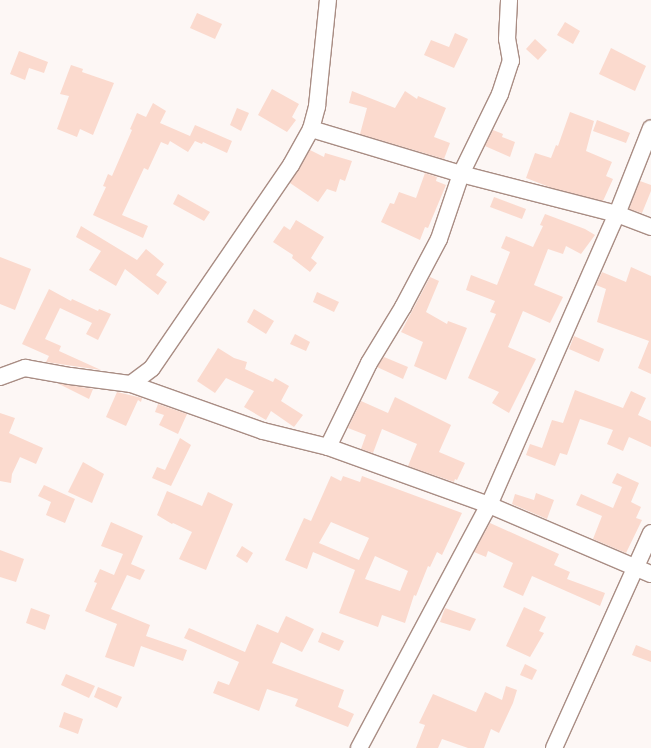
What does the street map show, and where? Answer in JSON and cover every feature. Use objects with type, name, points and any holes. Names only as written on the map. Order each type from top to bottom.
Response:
[{"type":"street","points":[[131,384],[152,368],[291,165],[311,129],[317,106],[328,0]]},
{"type":"street","points":[[328,448],[369,363],[403,307],[439,239],[461,174],[500,94],[511,61],[507,39],[509,0]]},
{"type":"street","points":[[359,748],[489,505],[617,214],[651,128]]},
{"type":"street","points":[[311,129],[461,174],[617,214],[651,227]]},
{"type":"street","points":[[0,377],[25,368],[131,384],[262,431],[328,448],[489,505],[636,566],[651,574]]},
{"type":"street","points":[[554,748],[651,533]]},
{"type":"building","points":[[197,13],[222,24],[215,39],[190,28]]},
{"type":"building","points":[[565,22],[580,31],[573,44],[557,35]]},
{"type":"building","points":[[455,33],[468,39],[454,68],[424,55],[431,40],[449,47]]},
{"type":"building","points":[[535,39],[547,50],[538,60],[526,49]]},
{"type":"building","points":[[611,48],[646,66],[635,91],[599,74]]},
{"type":"building","points":[[19,51],[48,62],[44,73],[29,68],[25,80],[10,74]]},
{"type":"building","points":[[71,65],[83,69],[82,72],[114,83],[93,135],[80,129],[77,137],[57,129],[69,96],[60,94]]},
{"type":"building","points":[[272,89],[299,104],[292,117],[296,120],[287,132],[258,115]]},
{"type":"building","points":[[352,91],[395,108],[405,91],[417,99],[418,96],[446,108],[434,137],[450,143],[444,159],[360,134],[367,108],[349,103]]},
{"type":"building","points":[[153,103],[166,111],[160,123],[190,136],[195,125],[232,141],[227,153],[203,142],[202,144],[195,141],[188,152],[170,141],[168,145],[161,142],[148,170],[144,168],[122,215],[148,226],[143,238],[93,215],[106,187],[103,186],[108,174],[112,176],[132,130],[130,129],[137,113],[146,117]]},
{"type":"building","points":[[237,108],[249,113],[241,131],[230,125]]},
{"type":"building","points":[[570,112],[594,121],[586,151],[612,162],[606,176],[613,179],[603,201],[552,188],[526,178],[535,153],[551,158],[556,145],[558,146]]},
{"type":"building","points":[[597,120],[630,133],[626,143],[593,131]]},
{"type":"building","points":[[493,130],[503,134],[502,137],[515,142],[510,157],[485,146]]},
{"type":"building","points":[[310,150],[324,157],[325,153],[352,161],[345,181],[340,179],[336,192],[327,189],[318,202],[290,183]]},
{"type":"building","points":[[425,173],[437,177],[436,181],[446,185],[428,228],[425,227],[420,240],[381,222],[390,203],[394,204],[399,192],[416,198]]},
{"type":"building","points":[[640,181],[651,185],[651,191],[642,213],[629,209]]},
{"type":"building","points":[[178,194],[210,212],[204,221],[173,204]]},
{"type":"building","points":[[494,197],[526,209],[522,219],[490,207]]},
{"type":"building","points":[[545,214],[585,229],[595,235],[581,254],[566,246],[563,254],[548,249],[534,285],[563,297],[550,323],[523,311],[508,347],[536,359],[509,413],[492,403],[499,392],[468,378],[496,314],[490,312],[495,301],[466,290],[471,275],[497,285],[510,252],[501,248],[506,236],[533,247],[543,226],[540,225]]},
{"type":"building","points":[[296,220],[324,237],[311,258],[317,263],[310,272],[292,258],[293,255],[273,242],[284,226],[290,230]]},
{"type":"building","points":[[81,226],[137,260],[146,249],[164,264],[156,275],[167,282],[158,295],[125,269],[116,286],[89,270],[101,251],[76,237]]},
{"type":"building","points":[[0,257],[31,269],[15,310],[0,304]]},
{"type":"building","points":[[631,267],[651,276],[651,374],[638,368],[649,341],[597,322],[606,289],[596,285],[602,272],[626,282]]},
{"type":"building","points":[[430,277],[439,281],[426,312],[447,324],[448,321],[467,328],[446,380],[414,366],[423,342],[401,332]]},
{"type":"building","points":[[49,289],[71,301],[72,299],[98,311],[99,309],[111,314],[98,340],[86,334],[92,323],[60,308],[45,339],[61,346],[59,351],[101,370],[46,362],[49,356],[22,344]]},
{"type":"building","points":[[317,292],[339,302],[334,312],[313,302]]},
{"type":"building","points":[[254,309],[274,321],[266,334],[247,322]]},
{"type":"building","points":[[295,334],[310,342],[306,351],[290,344]]},
{"type":"building","points":[[574,336],[604,349],[599,362],[569,349]]},
{"type":"building","points":[[218,348],[234,358],[247,362],[245,369],[273,382],[275,378],[289,386],[281,401],[303,415],[294,427],[271,411],[266,420],[244,407],[254,391],[226,378],[215,393],[197,381]]},
{"type":"building","points":[[384,357],[408,367],[403,379],[377,367]]},
{"type":"building","points":[[57,383],[93,389],[89,399]]},
{"type":"building","points":[[575,390],[623,408],[631,391],[646,398],[638,415],[651,421],[651,447],[629,437],[623,451],[607,444],[613,430],[580,419],[567,455],[560,453],[555,466],[526,455],[530,444],[542,448],[552,420],[563,423]]},
{"type":"building","points":[[117,392],[142,398],[141,402],[138,400],[126,426],[106,417]]},
{"type":"building","points":[[395,397],[451,425],[439,452],[465,463],[457,480],[455,479],[454,482],[408,466],[417,444],[382,429],[373,453],[361,449],[366,435],[348,428],[361,401],[388,413]]},
{"type":"building","points":[[158,404],[187,414],[178,434],[159,425],[164,415],[155,412]]},
{"type":"building","points":[[0,413],[15,418],[9,433],[43,448],[36,464],[20,457],[12,474],[11,483],[0,481]]},
{"type":"building","points":[[180,438],[191,445],[171,486],[152,478],[157,467],[165,470]]},
{"type":"building","points":[[83,462],[104,474],[92,503],[68,492]]},
{"type":"building","points":[[617,473],[639,483],[631,502],[641,507],[636,518],[642,520],[626,553],[593,539],[602,516],[576,505],[581,494],[613,508],[622,487],[612,483]]},
{"type":"building","points":[[331,476],[341,481],[343,476],[360,482],[362,476],[462,513],[442,555],[437,552],[430,567],[428,566],[416,596],[414,595],[405,623],[382,615],[378,627],[339,613],[355,570],[313,552],[307,569],[285,560],[304,518],[311,521]],"holes":[[[331,522],[369,538],[359,560],[319,543]],[[375,556],[408,571],[400,591],[365,579]]]},
{"type":"building","points":[[44,485],[75,499],[65,523],[46,515],[51,502],[38,496]]},
{"type":"building","points":[[167,491],[202,506],[208,492],[233,504],[206,570],[179,559],[192,532],[173,523],[172,524],[157,515]]},
{"type":"building","points":[[536,493],[554,500],[547,519],[512,504],[515,494],[534,500]]},
{"type":"building","points":[[111,522],[143,536],[131,564],[145,570],[140,580],[127,575],[111,609],[150,625],[146,636],[187,650],[183,661],[141,646],[134,667],[105,657],[117,624],[85,611],[97,583],[94,582],[100,569],[114,575],[123,554],[101,546]]},
{"type":"building","points":[[490,523],[559,554],[554,565],[570,572],[567,579],[605,593],[600,606],[532,576],[523,596],[503,587],[513,563],[488,551],[486,557],[474,552]]},
{"type":"building","points":[[242,546],[253,553],[247,563],[236,556]]},
{"type":"building","points":[[0,550],[24,559],[16,582],[0,577]]},
{"type":"building","points":[[524,607],[546,617],[539,631],[544,633],[530,657],[506,646]]},
{"type":"building","points":[[31,608],[50,615],[45,630],[26,623]]},
{"type":"building","points":[[445,608],[476,619],[470,631],[440,622]]},
{"type":"building","points":[[286,616],[314,629],[302,652],[281,642],[272,663],[344,690],[338,707],[354,714],[348,727],[295,706],[298,699],[267,689],[259,711],[213,693],[218,681],[229,685],[239,662],[184,638],[189,628],[245,652],[257,624],[278,633]]},
{"type":"building","points":[[322,632],[344,641],[339,651],[318,642]]},
{"type":"building","points":[[636,645],[651,651],[651,662],[632,655]]},
{"type":"building","points":[[525,664],[537,670],[532,680],[520,675]]},
{"type":"building","points":[[66,674],[95,686],[89,698],[61,685]]},
{"type":"building","points":[[506,686],[517,690],[513,703],[499,733],[491,729],[484,748],[468,748],[442,739],[438,748],[416,748],[425,725],[419,723],[433,694],[476,712],[485,692],[502,700]]},
{"type":"building","points":[[98,687],[122,697],[117,708],[94,697]]},
{"type":"building","points":[[64,712],[83,719],[78,734],[59,727]]}]
